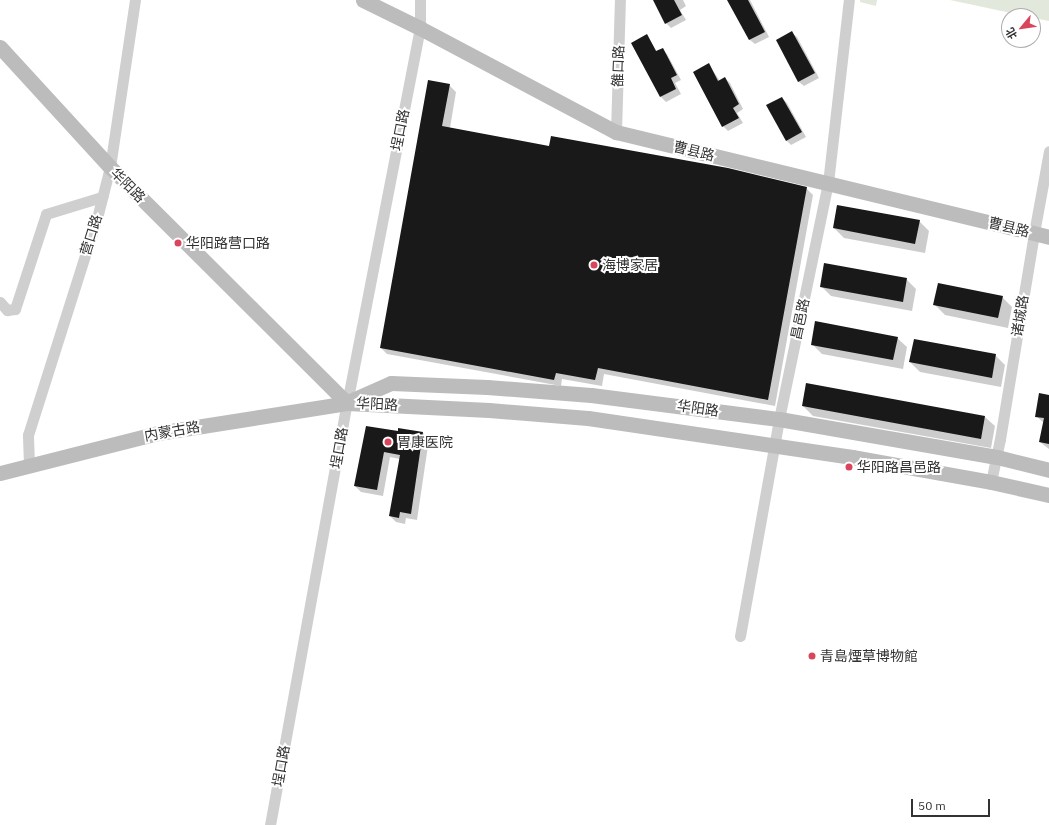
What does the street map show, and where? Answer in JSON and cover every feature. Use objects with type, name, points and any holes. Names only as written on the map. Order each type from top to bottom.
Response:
[{"type":"main road","name":"曹县路","points":[[363,0],[420,28],[616,132],[1049,237]]},
{"type":"main road","name":"华阳路","points":[[0,47],[110,167],[347,403],[489,410],[588,418],[774,445],[991,482],[1049,495]]},
{"type":"main road","name":"华阳路","points":[[347,403],[391,383],[487,387],[590,395],[779,419],[997,457],[1049,470]]},
{"type":"main road","name":"内蒙古路","points":[[0,473],[158,433],[347,403]]},
{"type":"street","name":"营口路","points":[[29,465],[28,436],[110,167],[135,0]]},
{"type":"street","name":"埕口路","points":[[270,825],[347,403],[420,28],[420,0]]},
{"type":"street","name":"雒口路","points":[[616,132],[620,0]]},
{"type":"street","name":"昌邑路","points":[[740,636],[779,419],[828,183],[850,0]]},
{"type":"street","name":"诸城路","points":[[991,482],[997,457],[1049,151]]},
{"type":"street","points":[[0,302],[7,310],[15,309],[46,214],[102,197]]},
{"type":"shaded area","points":[[860,0],[877,0],[876,6],[860,2]]},
{"type":"shaded area","points":[[950,0],[1049,0],[1049,21],[1041,20],[1041,8],[1001,8],[1001,11]]},
{"type":"building","points":[[653,0],[674,0],[682,15],[665,24]]},
{"type":"building","points":[[727,0],[748,0],[765,32],[749,40]]},
{"type":"building","points":[[792,31],[815,73],[798,82],[776,40]]},
{"type":"building","points":[[647,34],[656,51],[663,48],[677,75],[671,78],[676,89],[660,97],[631,43]]},
{"type":"building","points":[[709,63],[718,81],[725,77],[739,104],[733,108],[739,118],[722,127],[693,72]]},
{"type":"building","name":"海博家居","points":[[428,80],[450,84],[442,126],[549,146],[551,136],[728,168],[807,187],[768,400],[598,368],[595,380],[556,373],[554,380],[380,348]]},
{"type":"building","points":[[782,97],[802,132],[786,141],[766,105]]},
{"type":"building","points":[[837,205],[920,220],[915,244],[833,228]]},
{"type":"building","points":[[824,263],[907,278],[903,302],[820,287]]},
{"type":"building","points":[[938,283],[1003,296],[998,318],[933,305]]},
{"type":"building","points":[[815,321],[898,337],[893,360],[811,345]]},
{"type":"building","points":[[914,339],[996,354],[992,378],[909,362]]},
{"type":"building","points":[[806,383],[985,416],[981,439],[802,406]]},
{"type":"building","points":[[1039,393],[1049,395],[1049,444],[1039,442],[1044,418],[1035,417]]},
{"type":"building","points":[[366,426],[398,431],[398,428],[423,432],[411,514],[400,512],[399,518],[389,516],[400,455],[384,452],[377,490],[354,486]]},
{"type":"place","name":"华阳路营口路","points":[[178,243]]},
{"type":"place","name":"海博家居","points":[[594,265]]},
{"type":"place","name":"胃康医院","points":[[388,442]]},
{"type":"place","name":"华阳路昌邑路","points":[[849,467]]},
{"type":"place","name":"青島煙草博物館","points":[[812,656]]}]
